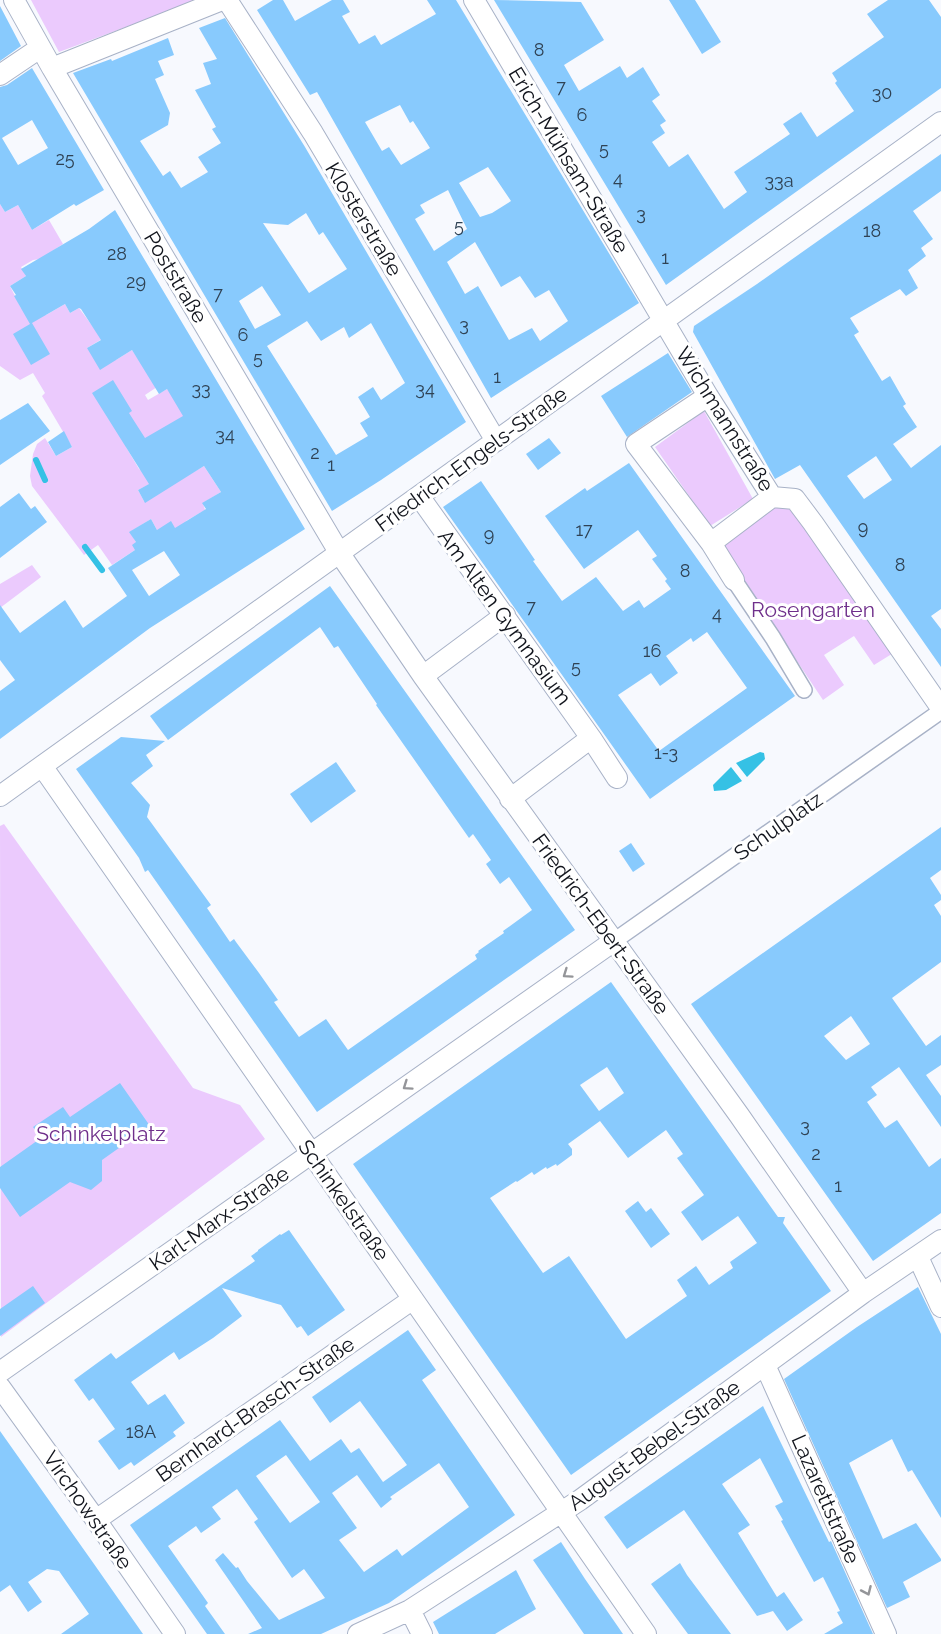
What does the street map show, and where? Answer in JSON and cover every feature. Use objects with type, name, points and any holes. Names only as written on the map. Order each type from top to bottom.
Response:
[{"type":"street","name":"Poststraße","points":[[14,0],[40,48],[340,554]]},
{"type":"street","points":[[52,68],[222,0]]},
{"type":"street","name":"Klosterstraße","points":[[227,0],[319,143],[496,441]]},
{"type":"street","name":"Erich-Mühsam-Straße","points":[[474,0],[664,320]]},
{"type":"street","points":[[0,75],[40,48]]},
{"type":"street","name":"Friedrich-Engels-Straße","points":[[0,795],[941,122]]},
{"type":"street","name":"Wichmannstraße","points":[[664,320],[708,396],[772,497],[795,499],[941,710]]},
{"type":"street","points":[[708,396],[636,444],[711,543],[804,690]]},
{"type":"street","name":"Am Alten Gymnasium","points":[[419,496],[505,615],[617,778]]},
{"type":"street","points":[[711,543],[772,497]]},
{"type":"street","name":"Friedrich-Ebert-Straße","points":[[340,554],[510,799],[615,940],[863,1293]]},
{"type":"street","points":[[423,676],[505,615]]},
{"type":"street","name":"Schulplatz","points":[[615,940],[941,710]]},
{"type":"street","points":[[510,799],[591,738]]},
{"type":"street","name":"Schinkelstraße","points":[[42,766],[646,1634]]},
{"type":"street","name":"Karl-Marx-Straße","points":[[0,1372],[615,940]]},
{"type":"street","name":"August-Bebel-Straße","points":[[358,1634],[410,1610],[587,1495],[863,1293],[941,1240]]},
{"type":"street","points":[[918,1257],[941,1307]]},
{"type":"street","name":"Bernhard-Brasch-Straße","points":[[96,1520],[413,1299]]},
{"type":"street","name":"Lazarettstraße","points":[[765,1365],[886,1634]]},
{"type":"street","name":"Virchowstraße","points":[[0,1388],[175,1634]]},
{"type":"street","points":[[410,1610],[422,1634]]},
{"type":"green space","points":[[31,0],[198,0],[59,52]]},
{"type":"green space","points":[[0,204],[5,212],[18,205],[32,230],[49,220],[63,244],[40,259],[21,267],[26,276],[10,286],[21,308],[46,315],[65,304],[70,313],[79,308],[102,339],[87,348],[116,360],[132,350],[157,387],[145,395],[148,400],[167,389],[200,419],[126,447],[139,469],[158,480],[138,490],[144,501],[204,466],[221,492],[203,503],[205,510],[186,521],[184,527],[177,531],[157,530],[151,519],[130,532],[136,542],[135,550],[112,565],[98,545],[84,555],[32,486],[30,476],[37,444],[45,438],[56,456],[72,447],[42,396],[45,393],[33,373],[20,380],[0,366]]},
{"type":"green space","points":[[704,411],[753,499],[710,526],[655,447]]},
{"type":"green space","name":"Rosengarten","points":[[769,503],[790,508],[802,526],[807,522],[895,652],[874,665],[854,636],[824,655],[844,685],[823,700],[717,542]]},
{"type":"green space","points":[[32,565],[41,577],[0,608],[0,584]]},
{"type":"green space","name":"Schinkelplatz","points":[[4,824],[193,1088],[240,1105],[265,1139],[1,1337],[0,826]]},
{"type":"water","points":[[760,752],[764,753],[765,759],[747,777],[736,763]]},
{"type":"water","points":[[731,767],[742,781],[726,790],[714,791],[713,785]]},
{"type":"building","points":[[273,0],[283,0],[295,21],[332,0],[343,0],[350,12],[342,16],[359,44],[375,35],[381,45],[436,14],[427,0],[456,0],[639,303],[491,398],[317,92],[310,95],[257,10]],"holes":[[[400,105],[410,123],[413,121],[430,148],[401,165],[389,147],[382,151],[365,122]],[[488,167],[511,201],[492,213],[480,217],[459,183]],[[448,190],[467,229],[434,251],[415,219],[425,213],[420,205]],[[475,242],[501,287],[520,276],[535,298],[549,290],[568,321],[540,341],[532,328],[509,340],[478,286],[465,294],[447,262]]]},
{"type":"building","points":[[494,0],[581,2],[604,40],[564,65],[579,91],[620,66],[627,78],[643,67],[660,95],[652,101],[666,121],[660,125],[665,133],[652,142],[669,167],[688,154],[724,209],[747,192],[734,172],[790,134],[783,124],[801,112],[817,137],[854,111],[835,83],[837,81],[832,73],[884,37],[867,14],[888,0],[929,0],[941,17],[941,88],[666,285]]},
{"type":"building","points":[[669,0],[695,0],[721,42],[702,54]]},
{"type":"building","points":[[0,6],[21,46],[0,61]]},
{"type":"building","points":[[225,18],[305,147],[466,422],[332,511],[73,73],[111,59],[112,61],[168,38],[174,55],[158,61],[164,75],[155,79],[170,113],[168,125],[140,141],[163,176],[170,171],[181,188],[208,172],[198,157],[221,143],[212,129],[216,127],[195,90],[211,84],[203,63],[217,59],[199,28]],"holes":[[[306,213],[319,235],[323,232],[347,269],[309,293],[263,223],[288,225]],[[262,286],[281,315],[255,329],[239,301]],[[307,321],[321,341],[344,327],[349,338],[371,323],[405,383],[381,400],[373,387],[358,397],[370,417],[360,423],[368,436],[336,455],[267,346]]]},
{"type":"building","points":[[32,68],[104,190],[76,206],[74,204],[32,230],[18,205],[5,212],[0,204],[0,87],[7,85]],"holes":[[[32,120],[48,148],[18,165],[2,138]]]},
{"type":"building","points":[[941,154],[941,191],[913,211],[933,239],[921,248],[926,256],[908,270],[918,288],[906,296],[900,289],[850,318],[859,332],[854,335],[882,381],[890,376],[906,404],[903,406],[917,427],[893,444],[911,468],[941,445],[941,609],[931,616],[941,629],[941,667],[800,465],[775,479],[693,332],[694,326]],"holes":[[[876,456],[892,480],[864,499],[847,476]]]},
{"type":"building","points":[[115,210],[305,529],[150,628],[0,739],[0,691],[15,680],[0,660],[0,605],[20,633],[65,600],[83,628],[127,596],[108,568],[135,550],[132,545],[136,542],[129,532],[151,519],[157,530],[171,521],[175,528],[206,509],[202,503],[221,492],[204,466],[145,503],[138,490],[149,484],[92,393],[113,380],[132,411],[129,413],[145,438],[183,416],[167,389],[159,394],[132,350],[100,370],[87,348],[101,340],[81,309],[70,313],[65,304],[32,323],[50,354],[31,365],[13,334],[30,324],[10,286],[26,276],[21,269],[89,229]],"holes":[[[164,551],[180,575],[149,596],[132,570]]]},
{"type":"building","points":[[668,353],[692,392],[627,437],[601,396]]},
{"type":"building","points":[[28,403],[50,431],[0,465],[0,420]]},
{"type":"building","points":[[64,431],[72,447],[56,456],[48,442]]},
{"type":"building","points":[[549,438],[561,453],[538,470],[526,454]]},
{"type":"building","points":[[629,463],[795,696],[650,799],[443,507],[481,481],[562,601],[596,577],[623,611],[639,600],[644,608],[671,589],[665,581],[667,579],[652,559],[657,556],[638,530],[584,569],[545,516],[585,488],[587,491]],"holes":[[[707,632],[747,688],[659,751],[618,695],[651,673],[660,686],[678,673],[666,656],[691,638],[693,642]]]},
{"type":"building","points":[[19,493],[31,509],[35,506],[47,522],[0,558],[0,507]]},
{"type":"building","points":[[330,586],[575,930],[317,1112],[148,870],[145,872],[139,858],[76,769],[121,737],[165,741],[146,755],[153,766],[131,783],[150,805],[147,817],[211,905],[207,908],[230,942],[234,939],[259,973],[278,1000],[274,1002],[299,1037],[326,1019],[348,1050],[477,959],[475,955],[478,951],[532,910],[509,877],[500,884],[486,864],[491,860],[473,834],[469,838],[376,705],[338,646],[334,648],[320,627],[168,740],[150,716]]},
{"type":"building","points":[[336,762],[356,791],[311,823],[290,794]]},
{"type":"building","points":[[941,827],[941,870],[930,878],[941,895],[941,900],[934,905],[941,916],[941,962],[892,998],[926,1046],[941,1035],[941,1065],[926,1075],[941,1096],[941,1127],[899,1067],[871,1087],[877,1095],[867,1102],[885,1128],[897,1120],[929,1167],[941,1158],[941,1213],[873,1261],[691,1004]],"holes":[[[851,1016],[870,1044],[846,1060],[824,1036]]]},
{"type":"building","points":[[631,843],[645,864],[633,872],[619,851]]},
{"type":"building","points":[[611,982],[778,1217],[785,1217],[783,1223],[831,1291],[571,1475],[353,1164]],"holes":[[[607,1067],[624,1093],[599,1111],[580,1085]],[[600,1121],[628,1158],[666,1130],[683,1154],[677,1158],[704,1195],[681,1212],[702,1241],[738,1216],[757,1243],[730,1262],[733,1268],[709,1285],[696,1266],[677,1280],[687,1296],[626,1339],[569,1256],[543,1273],[490,1198],[532,1172],[534,1175],[546,1167],[547,1169],[556,1164],[557,1166],[572,1155],[572,1149],[568,1144]]]},
{"type":"building","points":[[120,1083],[150,1126],[102,1160],[102,1181],[91,1190],[70,1182],[20,1217],[0,1188],[0,1167],[41,1138],[33,1127],[63,1107],[70,1117]]},
{"type":"building","points":[[638,1201],[646,1212],[651,1208],[670,1234],[651,1248],[625,1211]]},
{"type":"building","points":[[289,1230],[345,1310],[308,1336],[301,1326],[297,1328],[281,1305],[222,1288],[242,1316],[179,1360],[174,1352],[131,1382],[148,1405],[165,1394],[185,1423],[173,1432],[176,1436],[134,1466],[131,1462],[119,1470],[98,1441],[115,1429],[93,1398],[89,1401],[74,1380],[111,1353],[116,1359],[255,1261],[251,1256]]},
{"type":"building","points":[[33,1286],[45,1303],[0,1336],[0,1309]]},
{"type":"building","points":[[918,1287],[941,1334],[941,1518],[912,1470],[908,1472],[892,1439],[849,1463],[883,1539],[916,1523],[941,1559],[903,1582],[910,1597],[887,1608],[784,1379]]},
{"type":"building","points":[[408,1330],[436,1370],[422,1380],[515,1515],[389,1603],[321,1634],[248,1634],[262,1628],[215,1560],[223,1553],[236,1568],[238,1567],[279,1620],[325,1598],[304,1569],[292,1578],[254,1522],[258,1519],[237,1489],[212,1507],[221,1519],[201,1533],[196,1526],[168,1546],[208,1603],[205,1606],[225,1634],[207,1634],[130,1525],[280,1420],[310,1461],[341,1439],[351,1453],[359,1448],[383,1482],[407,1465],[360,1401],[330,1423],[312,1397]],"holes":[[[286,1455],[320,1502],[290,1523],[256,1476]],[[439,1463],[469,1507],[402,1556],[397,1549],[364,1572],[339,1540],[357,1528],[332,1493],[357,1475],[381,1508],[392,1499],[390,1497]]]},
{"type":"building","points":[[763,1406],[829,1542],[831,1541],[873,1634],[824,1634],[843,1623],[837,1612],[840,1611],[823,1577],[814,1582],[781,1521],[783,1520],[775,1506],[783,1502],[760,1458],[722,1484],[750,1525],[738,1533],[777,1597],[784,1592],[803,1620],[787,1631],[773,1611],[757,1616],[684,1510],[627,1549],[604,1517]]},
{"type":"building","points":[[0,1431],[143,1634],[61,1634],[89,1614],[59,1571],[47,1569],[28,1582],[42,1602],[28,1612],[10,1585],[0,1592]]},
{"type":"building","points":[[561,1542],[623,1634],[584,1634],[533,1560]]},
{"type":"building","points":[[680,1563],[731,1634],[688,1634],[651,1584]]},
{"type":"building","points":[[516,1570],[536,1609],[495,1634],[439,1634],[433,1622]]},
{"type":"waterway","points":[[36,460],[45,480]]},
{"type":"waterway","points":[[85,547],[102,570]]}]
